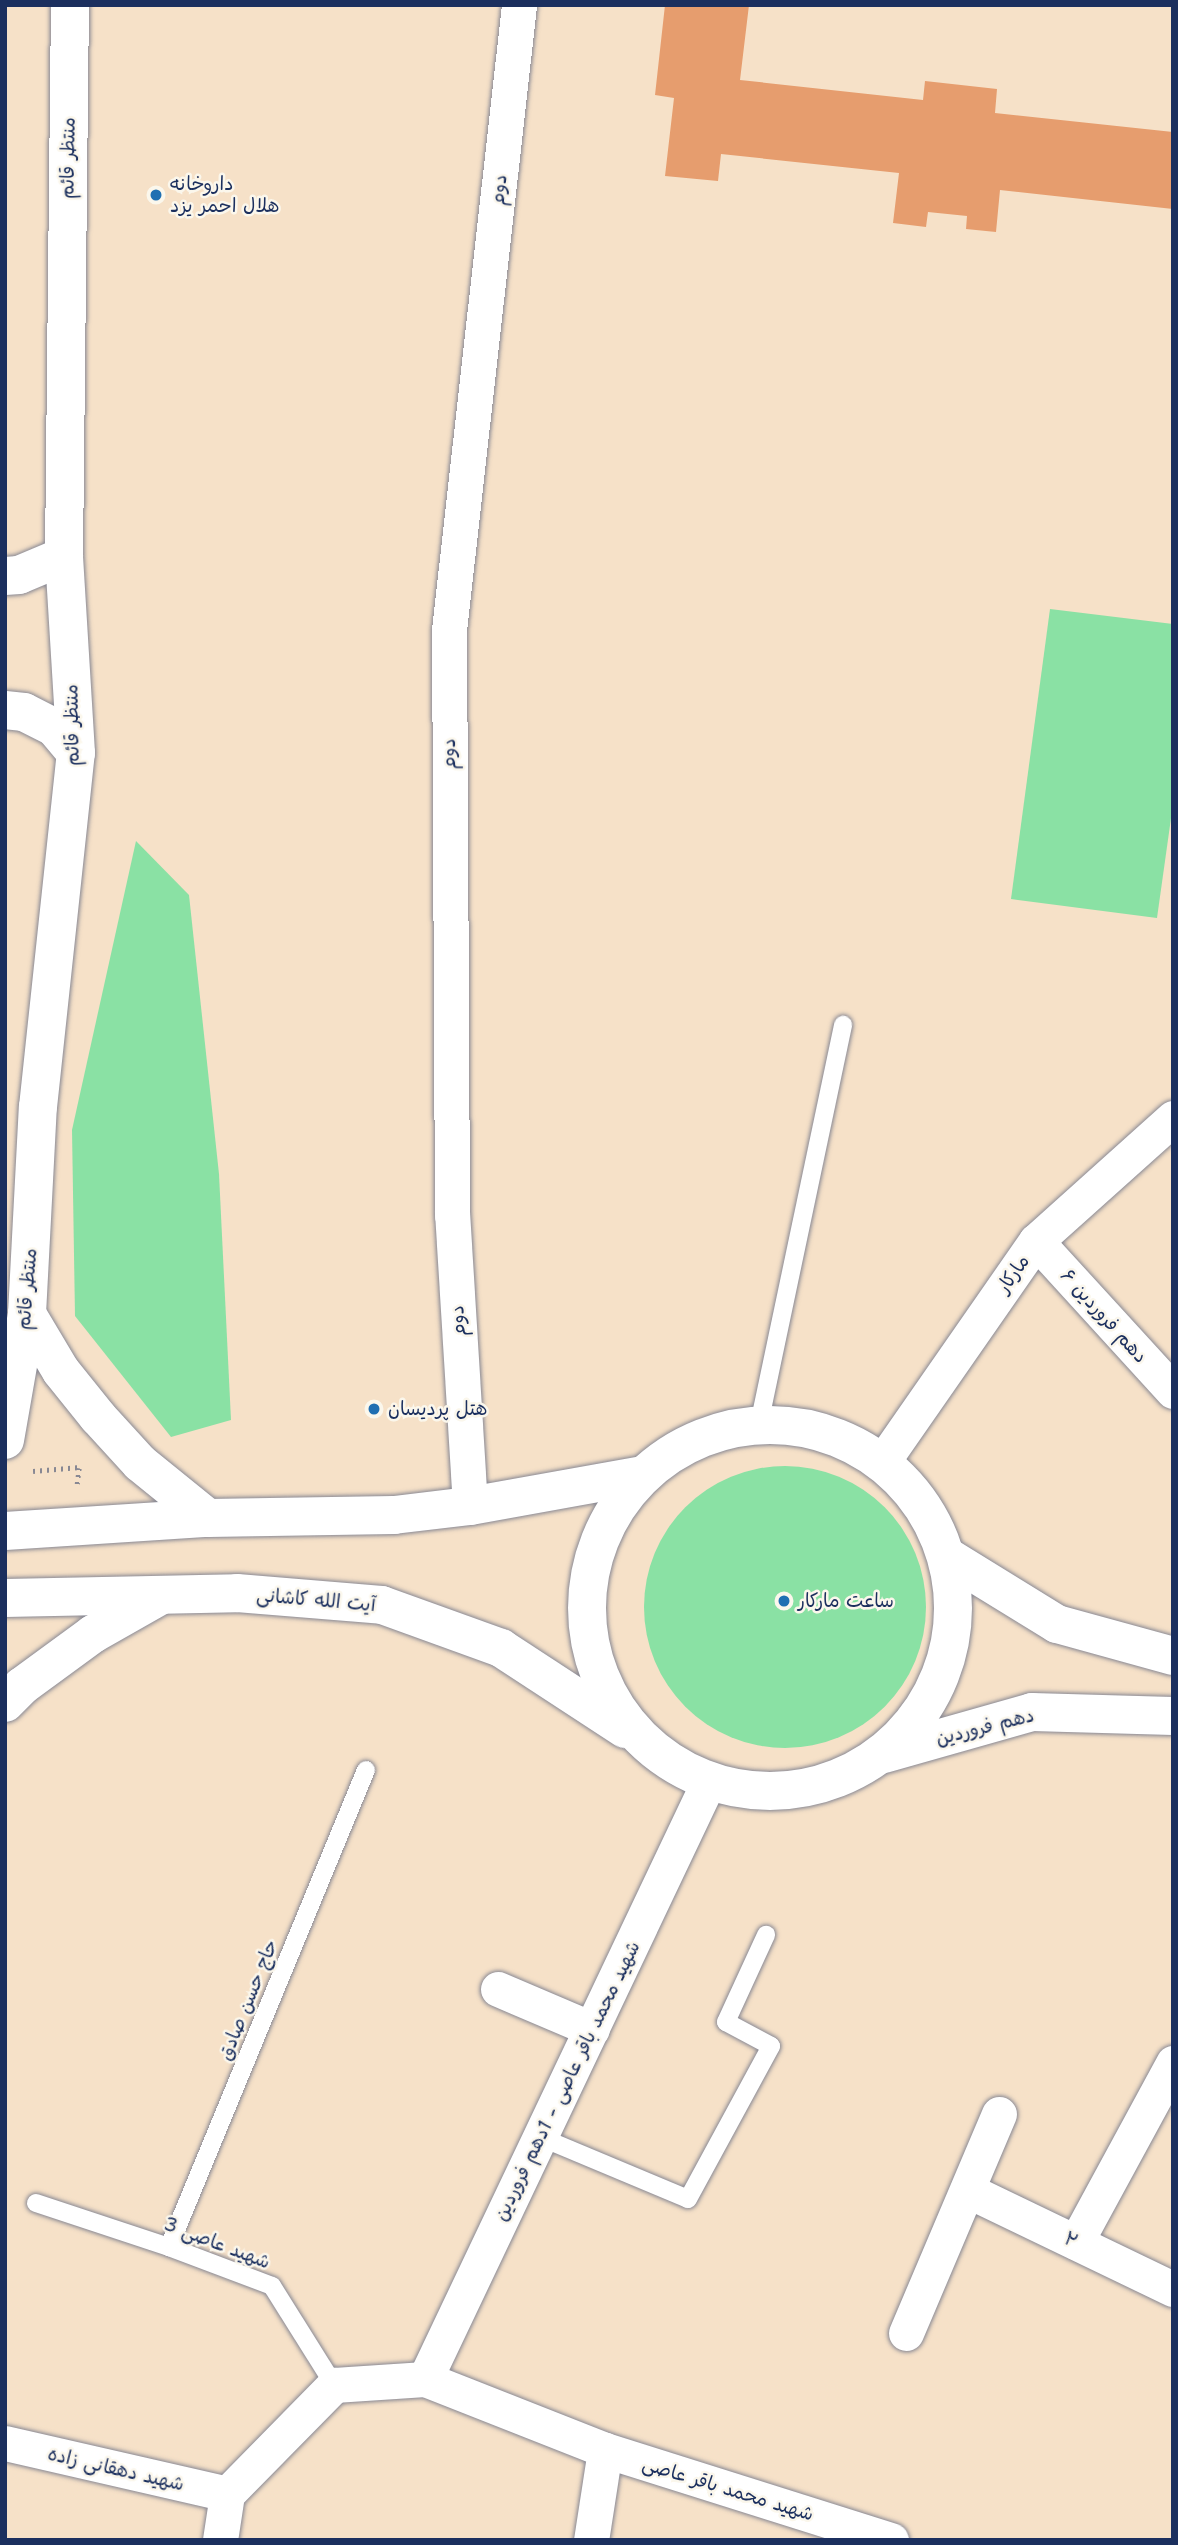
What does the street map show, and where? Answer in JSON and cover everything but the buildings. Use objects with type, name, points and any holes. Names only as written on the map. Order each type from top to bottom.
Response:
[{"type":"main road","name":"منتظر قائم","points":[[5,1440],[27,1314],[38,1107],[76,753],[64,556],[70,5]]},
{"type":"main road","points":[[5,576],[19,575],[64,556]]},
{"type":"main road","points":[[5,710],[24,712],[54,727],[76,753]]},
{"type":"main road","points":[[27,1314],[61,1371],[140,1462],[208,1518]]},
{"type":"main road","points":[[636,1736],[597,1675],[585,1604],[601,1534],[643,1475],[697,1439],[760,1424],[808,1427],[849,1439],[885,1458],[913,1490],[948,1557],[954,1629],[931,1698],[884,1754],[830,1783],[769,1793],[708,1783]]},
{"type":"main road","points":[[5,1531],[208,1518],[394,1515],[470,1506],[643,1475]]},
{"type":"main road","points":[[948,1557],[1057,1624],[1173,1656]]},
{"type":"main road","name":"آیت الله کاشانی","points":[[5,1598],[237,1593],[382,1605],[501,1648],[708,1783]]},
{"type":"main road","points":[[5,1703],[22,1686],[93,1634],[162,1595]]},
{"type":"main road","name":"دهم فروردین","points":[[884,1754],[1032,1712],[1173,1716]]},
{"type":"street","name":"دوم","points":[[470,1506],[452,1215],[449,630],[520,5]]},
{"type":"street","name":"مارکار","points":[[885,1458],[1035,1241],[1173,1118]]},
{"type":"street","name":"دهم فروردین ۶","points":[[1035,1241],[1173,1391]]},
{"type":"street","name":"شهید محمد باقر عاصی - 1دهم فروردین","points":[[425,2379],[708,1783]]},
{"type":"street","points":[[498,1989],[592,2029]]},
{"type":"street","points":[[1076,2242],[1173,2063]]},
{"type":"street","points":[[906,2333],[969,2191],[999,2114]]},
{"type":"street","name":"۲","points":[[969,2191],[1173,2288]]},
{"type":"street","points":[[220,2540],[227,2494],[334,2385],[425,2379]]},
{"type":"street","name":"شهید محمد باقر عاصی","points":[[425,2379],[605,2450],[891,2540]]},
{"type":"street","name":"شهید دهقانی زاده","points":[[5,2443],[227,2494]]},
{"type":"street","points":[[591,2540],[605,2450]]},
{"type":"lane","points":[[760,1424],[843,1025]]},
{"type":"lane","name":"حاج حسن صادق","points":[[169,2247],[366,1770]]},
{"type":"lane","points":[[540,2137],[688,2199],[771,2046],[726,2022],[766,1935]]},
{"type":"lane","name":"3 شهید عاصی","points":[[36,2203],[169,2247],[272,2286],[334,2385]]},
{"type":"path","points":[[30,1471],[140,1462]]},
{"type":"green space","points":[[1050,609],[1173,624],[1173,804],[1157,918],[1011,899]]},
{"type":"green space","points":[[136,841],[189,895],[219,1174],[231,1420],[171,1437],[75,1316],[72,1130]]},
{"type":"green space","points":[[785,1466],[812,1469],[839,1477],[863,1490],[885,1507],[902,1529],[915,1553],[923,1580],[926,1607],[923,1634],[915,1661],[902,1685],[885,1707],[863,1724],[839,1737],[812,1745],[785,1748],[758,1745],[731,1737],[707,1724],[685,1707],[668,1685],[655,1661],[647,1634],[644,1607],[647,1580],[655,1553],[668,1529],[685,1507],[707,1490],[731,1477],[758,1469]]},
{"type":"place","name":"داروخانه هلال احمر یزد","points":[[156,195]]},
{"type":"place","name":"هتل پردیسان","points":[[374,1409]]},
{"type":"place","name":"ساعت مارکار","points":[[784,1601]]}]
